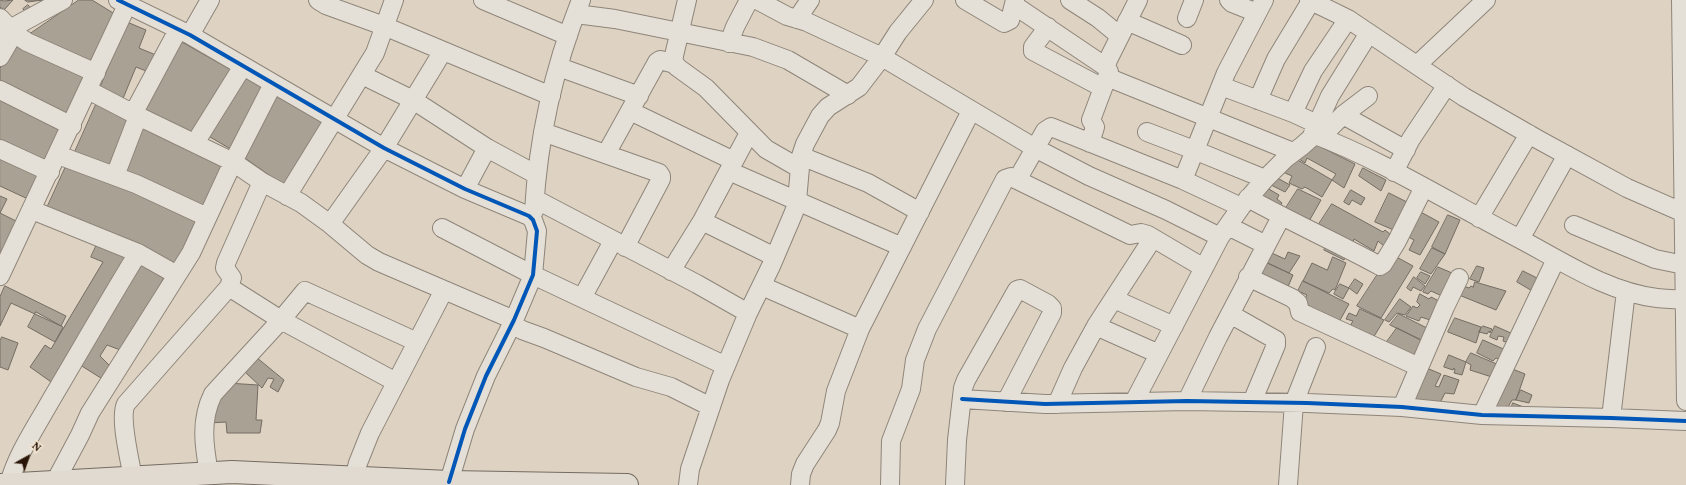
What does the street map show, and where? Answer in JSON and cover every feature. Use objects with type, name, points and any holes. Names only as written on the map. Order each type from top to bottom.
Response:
[{"type":"main road","points":[[4,484],[209,473],[232,479],[354,478],[449,482],[628,485]]},
{"type":"street","points":[[6,28],[63,0]]},
{"type":"street","points":[[115,176],[135,115],[184,33],[210,0]]},
{"type":"street","points":[[318,0],[326,5],[384,26],[551,96]]},
{"type":"street","points":[[287,196],[375,53],[394,0]]},
{"type":"street","points":[[483,0],[568,36]]},
{"type":"street","points":[[687,0],[673,60],[675,64],[706,88],[766,149],[800,162],[868,183],[920,212]]},
{"type":"street","points":[[730,43],[735,27],[749,0]]},
{"type":"street","points":[[757,0],[788,16],[807,22],[882,57],[1035,148],[1088,176],[1166,210],[1266,245]]},
{"type":"street","points":[[797,19],[810,0]]},
{"type":"street","points":[[688,485],[690,469],[726,366],[748,313],[762,286],[794,212],[797,201],[800,162],[805,144],[820,116],[828,107],[859,88],[898,32],[924,0]]},
{"type":"street","points":[[965,0],[1004,23],[1010,20],[1014,2]]},
{"type":"street","points":[[1070,0],[1098,18],[1124,28],[1182,45]]},
{"type":"street","points":[[1090,143],[1095,127],[1091,120],[1105,77],[1108,60],[1138,0]]},
{"type":"street","points":[[1187,18],[1194,0]]},
{"type":"street","points":[[1183,180],[1221,86],[1260,7],[1232,3],[1229,0]]},
{"type":"street","points":[[1258,100],[1276,59],[1310,0],[1348,19],[1447,85],[1529,134],[1627,188],[1684,213]]},
{"type":"street","points":[[1417,65],[1486,0]]},
{"type":"street","points":[[1014,2],[1048,27],[1105,77]]},
{"type":"street","points":[[0,276],[96,73],[122,3],[184,33],[384,148],[465,189],[529,216],[533,220]]},
{"type":"street","points":[[1683,4],[1686,401]]},
{"type":"street","points":[[449,482],[465,429],[486,376],[514,320],[533,275],[536,231],[533,220],[534,199],[543,132],[559,67],[578,7],[615,19],[753,47],[788,60],[848,95]]},
{"type":"street","points":[[1293,113],[1306,85],[1348,19]]},
{"type":"street","points":[[1048,27],[1033,46],[1033,51],[1105,77],[1293,152]]},
{"type":"street","points":[[0,57],[6,28]]},
{"type":"street","points":[[6,28],[27,42],[96,73]]},
{"type":"street","points":[[1317,132],[1330,96],[1369,33]]},
{"type":"street","points":[[330,224],[384,148],[443,51]]},
{"type":"street","points":[[606,154],[657,62],[660,60],[675,64]]},
{"type":"street","points":[[195,143],[243,66]]},
{"type":"street","points":[[559,67],[634,103],[732,166],[797,201],[902,247]]},
{"type":"street","points":[[362,75],[412,100],[487,148],[537,175]]},
{"type":"street","points":[[54,482],[90,414],[191,253],[233,162],[273,84]]},
{"type":"street","points":[[1394,172],[1414,134],[1447,85]]},
{"type":"street","points":[[1221,86],[1293,113],[1317,132],[1599,281],[1626,291],[1656,298],[1685,309]]},
{"type":"street","points":[[0,90],[72,126]]},
{"type":"street","points":[[88,90],[135,115],[233,162],[262,182],[287,196],[330,224],[367,255],[379,262],[514,320],[516,326],[522,330],[636,377],[671,387],[711,407]]},
{"type":"street","points":[[1134,402],[1224,231],[1245,203],[1265,179],[1293,152],[1306,143],[1317,132],[1368,96]]},
{"type":"street","points":[[800,485],[801,474],[805,464],[830,423],[836,391],[860,329],[972,111]]},
{"type":"street","points":[[1343,115],[1406,150]]},
{"type":"street","points":[[1017,180],[1045,131],[1051,127],[1183,180],[1281,217],[1334,241],[1380,266],[1383,264],[1397,241],[1424,188]]},
{"type":"street","points":[[543,132],[659,173],[661,176],[661,179],[619,244],[582,298]]},
{"type":"street","points":[[1147,132],[1265,179]]},
{"type":"street","points":[[671,271],[702,221],[749,133]]},
{"type":"street","points":[[1479,218],[1529,134]]},
{"type":"street","points":[[465,189],[487,148]]},
{"type":"street","points":[[0,149],[50,172]]},
{"type":"street","points":[[1520,239],[1567,155]]},
{"type":"street","points":[[58,156],[115,176],[169,198],[208,217]]},
{"type":"street","points":[[890,485],[891,441],[911,389],[915,360],[927,330],[1005,179],[1012,177],[1130,235],[1141,233],[1153,238],[1204,268]]},
{"type":"street","points":[[133,478],[123,419],[123,409],[229,287],[232,278],[226,268],[226,263],[262,182]]},
{"type":"street","points":[[534,199],[748,313]]},
{"type":"street","points":[[32,210],[138,253],[177,276]]},
{"type":"street","points":[[1187,401],[1248,277],[1281,217]]},
{"type":"street","points":[[702,221],[775,256]]},
{"type":"street","points":[[1574,225],[1655,259],[1684,265]]},
{"type":"street","points":[[442,228],[533,275],[726,366]]},
{"type":"street","points":[[1057,404],[1076,362],[1096,326],[1153,238]]},
{"type":"street","points":[[4,484],[94,325],[138,253]]},
{"type":"street","points":[[1482,416],[1556,259]]},
{"type":"street","points":[[1248,277],[1292,298],[1298,303],[1300,312],[1419,367]]},
{"type":"street","points":[[1402,407],[1459,278]]},
{"type":"street","points":[[762,286],[860,329]]},
{"type":"street","points":[[229,287],[282,320],[396,382]]},
{"type":"street","points":[[955,485],[957,440],[963,388],[966,380],[1017,290],[1020,289],[1048,304],[1052,308],[1052,313],[1006,402]]},
{"type":"street","points":[[354,478],[358,463],[370,433],[444,290]]},
{"type":"street","points":[[209,473],[204,441],[204,422],[210,398],[282,320],[302,292],[308,291],[417,342]]},
{"type":"street","points":[[1611,418],[1626,291]]},
{"type":"street","points":[[1114,299],[1174,326]]},
{"type":"street","points":[[1230,314],[1276,340],[1276,345],[1252,402]]},
{"type":"street","points":[[1096,326],[1159,354]]},
{"type":"street","points":[[1288,485],[1294,403],[1316,347]]},
{"type":"street","points":[[962,399],[1057,404],[1187,401],[1294,403],[1402,407],[1482,416],[1686,421]]},
{"type":"building","points":[[0,0],[13,0],[4,10],[0,7]]},
{"type":"building","points":[[25,0],[43,0],[28,2]]},
{"type":"building","points":[[79,0],[92,0],[118,16],[95,67],[30,34]]},
{"type":"building","points":[[28,5],[33,11],[27,13],[23,9]]},
{"type":"building","points":[[127,22],[146,30],[139,48],[163,58],[151,73],[136,67],[122,101],[99,91]]},
{"type":"building","points":[[15,38],[89,74],[68,117],[0,84],[0,69]]},
{"type":"building","points":[[180,41],[233,71],[194,141],[141,111]]},
{"type":"building","points":[[245,77],[269,91],[234,151],[210,137]]},
{"type":"building","points":[[0,92],[65,126],[45,167],[0,147]]},
{"type":"building","points":[[276,95],[327,124],[286,187],[242,156]]},
{"type":"building","points":[[98,100],[136,117],[113,171],[74,154]]},
{"type":"building","points":[[144,125],[228,163],[206,212],[121,174]]},
{"type":"building","points":[[1311,142],[1355,164],[1344,188],[1332,180],[1336,174],[1307,158],[1305,163],[1298,158],[1299,154],[1305,155]]},
{"type":"building","points":[[0,155],[40,172],[30,200],[0,186]]},
{"type":"building","points":[[1291,156],[1332,180],[1322,197],[1305,187],[1302,189],[1289,183],[1292,176],[1285,173]]},
{"type":"building","points":[[68,162],[198,223],[176,270],[46,210]]},
{"type":"building","points":[[1363,168],[1386,180],[1381,191],[1359,176]]},
{"type":"building","points":[[1272,175],[1290,185],[1285,192],[1271,185],[1269,189],[1262,185]]},
{"type":"building","points":[[1262,185],[1279,195],[1277,199],[1282,203],[1279,208],[1256,195]]},
{"type":"building","points":[[1298,189],[1321,200],[1308,223],[1284,211]]},
{"type":"building","points":[[1351,190],[1365,198],[1361,205],[1352,200],[1349,205],[1344,202]]},
{"type":"building","points":[[1389,193],[1409,203],[1396,231],[1375,222]]},
{"type":"building","points":[[0,196],[7,199],[0,213]]},
{"type":"building","points":[[1332,204],[1383,232],[1385,230],[1390,234],[1385,247],[1378,241],[1374,251],[1354,239],[1353,242],[1319,224]]},
{"type":"building","points":[[1417,210],[1439,222],[1420,255],[1409,250],[1414,240],[1403,234]]},
{"type":"building","points":[[0,213],[16,221],[0,259]]},
{"type":"building","points":[[1448,215],[1460,220],[1445,254],[1432,247]]},
{"type":"building","points":[[100,238],[129,252],[54,384],[30,367],[45,345],[51,349],[103,262],[91,257]]},
{"type":"building","points":[[1330,240],[1348,251],[1344,260],[1324,250]]},
{"type":"building","points":[[1432,248],[1445,254],[1431,274],[1420,269]]},
{"type":"building","points":[[1265,250],[1285,259],[1288,252],[1300,256],[1289,273],[1261,260]]},
{"type":"building","points":[[1391,254],[1413,266],[1381,318],[1357,306]]},
{"type":"building","points":[[140,257],[167,272],[123,351],[107,345],[100,356],[111,367],[104,380],[77,363]]},
{"type":"building","points":[[1333,257],[1346,263],[1335,290],[1333,289],[1329,293],[1303,281],[1312,263],[1327,270]]},
{"type":"building","points":[[1261,260],[1293,275],[1287,289],[1255,275]]},
{"type":"building","points":[[1477,266],[1484,268],[1479,282],[1470,279]]},
{"type":"building","points":[[1438,267],[1452,273],[1442,296],[1431,291],[1428,294],[1423,292]]},
{"type":"building","points":[[1523,271],[1539,279],[1534,292],[1517,282]]},
{"type":"building","points":[[1421,272],[1430,276],[1425,284],[1417,278]]},
{"type":"building","points":[[1414,277],[1425,286],[1421,291],[1413,287],[1411,291],[1407,288]]},
{"type":"building","points":[[1355,279],[1363,284],[1357,294],[1349,288]]},
{"type":"building","points":[[1303,281],[1349,304],[1339,322],[1303,303],[1307,295],[1298,291]]},
{"type":"building","points":[[1475,282],[1506,291],[1496,310],[1459,295],[1463,286],[1469,288],[1471,286],[1473,287]]},
{"type":"building","points":[[1340,284],[1349,288],[1343,299],[1334,294]]},
{"type":"building","points":[[5,286],[66,316],[61,326],[11,303],[0,326],[0,297]]},
{"type":"building","points":[[1420,294],[1429,299],[1431,297],[1441,302],[1430,320],[1421,317],[1419,321],[1406,316],[1413,306],[1417,308],[1420,305],[1417,302]]},
{"type":"building","points":[[1400,299],[1411,307],[1405,315],[1397,313],[1389,322],[1385,320]]},
{"type":"building","points":[[1360,309],[1384,320],[1373,338],[1350,326],[1353,321],[1346,319],[1349,313],[1356,316]]},
{"type":"building","points":[[36,312],[63,327],[55,342],[28,327]]},
{"type":"building","points":[[1399,314],[1427,328],[1423,341],[1390,325]]},
{"type":"building","points":[[1455,318],[1481,327],[1476,343],[1448,332]]},
{"type":"building","points":[[1483,326],[1492,329],[1490,333],[1489,331],[1487,334],[1479,332]]},
{"type":"building","points":[[1495,326],[1513,334],[1508,343],[1503,341],[1504,337],[1498,336],[1497,340],[1490,337]]},
{"type":"building","points":[[1397,328],[1423,341],[1414,358],[1386,343]]},
{"type":"building","points":[[2,337],[18,343],[8,370],[0,367],[0,341]]},
{"type":"building","points":[[1483,340],[1508,351],[1503,360],[1496,358],[1493,361],[1477,353]]},
{"type":"building","points":[[1471,353],[1499,365],[1495,378],[1470,370],[1471,365],[1466,362]]},
{"type":"building","points":[[1449,355],[1466,362],[1462,375],[1454,373],[1454,368],[1453,370],[1444,367]]},
{"type":"building","points":[[256,357],[284,380],[278,392],[270,387],[274,379],[268,378],[262,388],[244,371]]},
{"type":"building","points":[[1424,367],[1441,374],[1435,386],[1439,387],[1444,375],[1459,380],[1454,394],[1445,393],[1439,405],[1411,402]]},
{"type":"building","points":[[1510,368],[1525,374],[1516,400],[1512,400],[1508,407],[1506,406],[1503,409],[1490,409]]},
{"type":"building","points":[[227,383],[258,385],[256,420],[262,420],[260,433],[227,433],[226,422],[210,423],[218,390]]},
{"type":"building","points":[[1521,390],[1532,395],[1529,403],[1516,400]]},
{"type":"building","points":[[1513,403],[1526,408],[1510,412]]},
{"type":"cycle path","points":[[118,0],[190,35],[384,148],[465,189],[529,216],[533,220],[537,231],[533,275],[514,320],[486,376],[465,429],[449,482]]},
{"type":"cycle path","points":[[962,399],[1045,404],[1187,401],[1307,403],[1402,407],[1482,415],[1686,421]]}]
